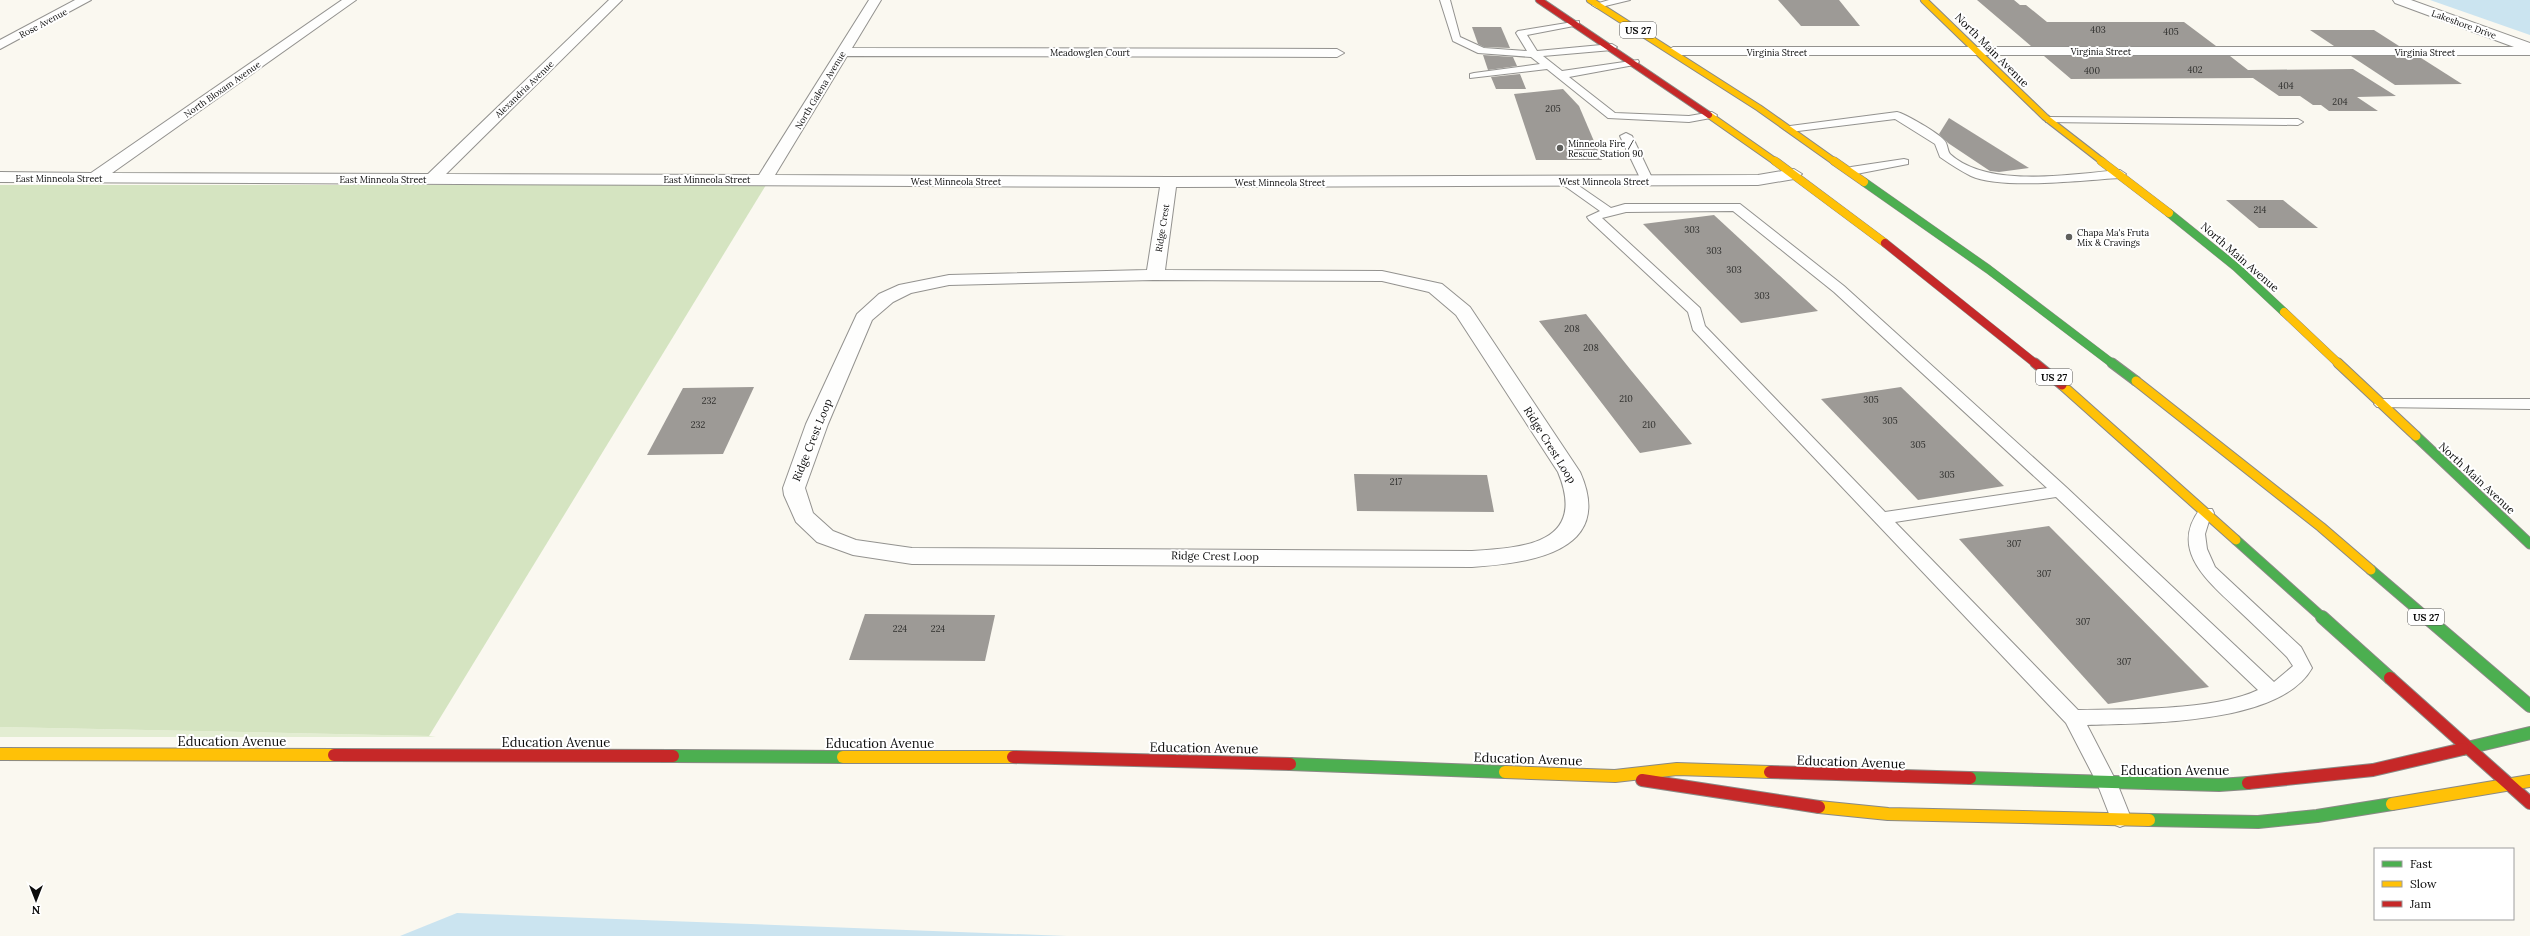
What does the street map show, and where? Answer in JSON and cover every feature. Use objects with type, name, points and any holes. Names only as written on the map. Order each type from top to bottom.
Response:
[{"type":"main road","name":"US 27","points":[[1539,0],[1612,47],[1712,115],[1794,174],[1929,277],[2065,387],[2530,803]]},
{"type":"main road","name":"North Main Avenue","points":[[1924,0],[2022,96],[2050,120],[2236,267],[2530,544]]},
{"type":"main road","name":"US 27","points":[[1594,2],[1673,51],[1790,129],[1988,269],[2131,377],[2321,527],[2530,706]]},
{"type":"main road","name":"Education Avenue","points":[[0,754],[1002,756],[1242,762],[1615,776],[1677,769],[2107,783],[2219,785],[2321,777],[2405,763],[2530,732]]},
{"type":"main road","points":[[1615,776],[1804,806],[1888,814],[2120,818],[2187,822],[2266,821],[2317,816],[2511,786],[2530,781]]},
{"type":"street","name":"Rose Avenue","points":[[0,45],[85,0]]},
{"type":"street","name":"North Bloxam Avenue","points":[[94,178],[350,0]]},
{"type":"street","name":"Alexandria Avenue","points":[[432,179],[616,0]]},
{"type":"street","name":"North Galena Avenue","points":[[766,180],[875,0]]},
{"type":"street","name":"Lakeshore Drive","points":[[2399,0],[2530,48]]},
{"type":"street","name":"Virginia Street","points":[[1673,51],[2530,51]]},
{"type":"street","name":"Meadowglen Court","points":[[843,52],[1337,53]]},
{"type":"street","name":"West Minneola Street","points":[[766,180],[1170,182],[1758,180],[1794,174]]},
{"type":"street","name":"East Minneola Street","points":[[0,177],[766,180]]},
{"type":"street","name":"Ridge Crest","points":[[1155,274],[1170,182]]},
{"type":"street","name":"Ridge Crest Loop","points":[[1155,274],[1382,276],[1434,288],[1451,299],[1463,311],[1569,472],[1578,491],[1575,518],[1565,536],[1549,547],[1524,554],[1472,559],[1146,556],[912,556],[861,550],[814,530],[804,517],[794,488],[817,424],[864,318],[886,298],[906,289],[950,280],[1155,274]]},
{"type":"lane","points":[[1445,0],[1456,39],[1482,51],[1534,54],[1612,47]]},
{"type":"lane","points":[[1594,2],[1625,0]]},
{"type":"lane","points":[[1576,24],[1522,33],[1534,54],[1612,116],[1689,119],[1712,115]]},
{"type":"lane","points":[[1560,75],[1634,62]]},
{"type":"lane","points":[[1474,76],[1549,66]]},
{"type":"lane","points":[[1790,129],[1897,115],[1940,142],[1944,155],[1976,174],[2016,180],[2120,174]]},
{"type":"lane","points":[[2050,120],[2298,122]]},
{"type":"lane","points":[[1626,136],[1648,180]]},
{"type":"lane","points":[[1851,171],[1904,162]]},
{"type":"lane","points":[[1566,181],[1609,212]]},
{"type":"lane","points":[[2120,818],[2107,783],[2073,718],[1883,518],[1698,327],[1695,311],[1593,217],[1625,208],[1736,207],[1839,289],[2060,491],[2272,692]]},
{"type":"lane","points":[[2382,404],[2530,404]]},
{"type":"lane","points":[[1883,518],[2060,491]]},
{"type":"lane","points":[[2073,718],[2191,712],[2235,706],[2272,692],[2299,673],[2302,668],[2300,658],[2208,571],[2200,555],[2196,533],[2200,520],[2206,513]]},
{"type":"green space","points":[[0,185],[766,185],[429,736],[0,727]]},
{"type":"green space","points":[[0,727],[429,736],[436,737],[0,737]]},
{"type":"water","points":[[2430,0],[2530,0],[2530,35]]},
{"type":"water","points":[[457,913],[1067,936],[400,936]]},
{"type":"building","points":[[1778,0],[1839,0],[1860,26],[1801,26]]},
{"type":"building","points":[[1977,0],[2014,0],[2020,5],[2026,5],[2047,22],[2184,22],[2216,46],[2031,46]]},
{"type":"building","points":[[1472,27],[1501,27],[1510,48],[1484,47],[1478,44]]},
{"type":"building","points":[[2310,30],[2374,30],[2399,46],[2334,46]]},
{"type":"building","points":[[1483,55],[1513,57],[1517,66],[1488,70]]},
{"type":"building","points":[[2044,56],[2230,56],[2248,70],[2353,69],[2396,96],[2357,97],[2378,111],[2329,111],[2321,105],[2313,105],[2300,96],[2279,96],[2253,78],[2071,79]]},
{"type":"building","points":[[2351,56],[2418,56],[2462,84],[2395,85]]},
{"type":"building","points":[[1520,74],[1526,89],[1496,89],[1491,77]]},
{"type":"building","points":[[1563,89],[1579,106],[1602,160],[1536,160],[1514,94]]},
{"type":"building","points":[[1949,118],[2029,168],[1999,172],[1990,171],[1948,143],[1939,134]]},
{"type":"building","points":[[2226,200],[2283,200],[2318,228],[2259,228]]},
{"type":"building","points":[[1714,215],[1818,311],[1741,323],[1643,224]]},
{"type":"building","points":[[1586,314],[1692,444],[1640,453],[1539,321]]},
{"type":"building","points":[[754,387],[723,454],[647,455],[683,388]]},
{"type":"building","points":[[1901,387],[2004,486],[1918,500],[1821,399]]},
{"type":"building","points":[[1354,474],[1487,475],[1494,512],[1357,511]]},
{"type":"building","points":[[2049,526],[2209,687],[2108,704],[1959,539]]},
{"type":"building","points":[[865,614],[995,615],[985,661],[849,660]]},
{"type":"traffic: fast","points":[[1864,182],[1988,269],[2136,381]]},
{"type":"traffic: fast","points":[[2169,213],[2236,267],[2284,312]]},
{"type":"traffic: fast","points":[[2416,436],[2530,544]]},
{"type":"traffic: fast","points":[[2236,540],[2390,678]]},
{"type":"traffic: fast","points":[[2371,570],[2530,706]]},
{"type":"traffic: fast","points":[[2463,749],[2530,733]]},
{"type":"traffic: fast","points":[[673,756],[843,757]]},
{"type":"traffic: fast","points":[[1290,764],[1505,772]]},
{"type":"traffic: fast","points":[[1970,778],[2219,785],[2248,783]]},
{"type":"traffic: fast","points":[[2149,820],[2258,822],[2317,816],[2392,804]]},
{"type":"traffic: slow","points":[[1590,0],[1759,108],[1864,182]]},
{"type":"traffic: slow","points":[[1924,0],[2045,117],[2169,213]]},
{"type":"traffic: slow","points":[[1709,115],[1794,174],[1885,243]]},
{"type":"traffic: slow","points":[[2284,312],[2416,436]]},
{"type":"traffic: slow","points":[[2136,381],[2321,527],[2371,570]]},
{"type":"traffic: slow","points":[[2062,385],[2236,540]]},
{"type":"traffic: slow","points":[[0,754],[334,755]]},
{"type":"traffic: slow","points":[[843,757],[1013,757]]},
{"type":"traffic: slow","points":[[1505,772],[1615,776],[1677,769],[1770,772]]},
{"type":"traffic: slow","points":[[2392,804],[2530,781]]},
{"type":"traffic: slow","points":[[1819,807],[1888,814],[2149,820]]},
{"type":"traffic: jam","points":[[1539,0],[1709,115]]},
{"type":"traffic: jam","points":[[1885,243],[2062,385]]},
{"type":"traffic: jam","points":[[2390,678],[2530,803]]},
{"type":"traffic: jam","points":[[2248,783],[2373,770],[2463,749]]},
{"type":"traffic: jam","points":[[334,755],[673,756]]},
{"type":"traffic: jam","points":[[1013,757],[1290,764]]},
{"type":"traffic: jam","points":[[1770,772],[1970,778]]},
{"type":"traffic: jam","points":[[1642,780],[1819,807]]},
{"type":"place","name":"Minneola Fire / Rescue Station 90","points":[[1560,148]]},
{"type":"place","name":"Chapa Ma's Fruta Mix & Cravings","points":[[2069,237]]}]
